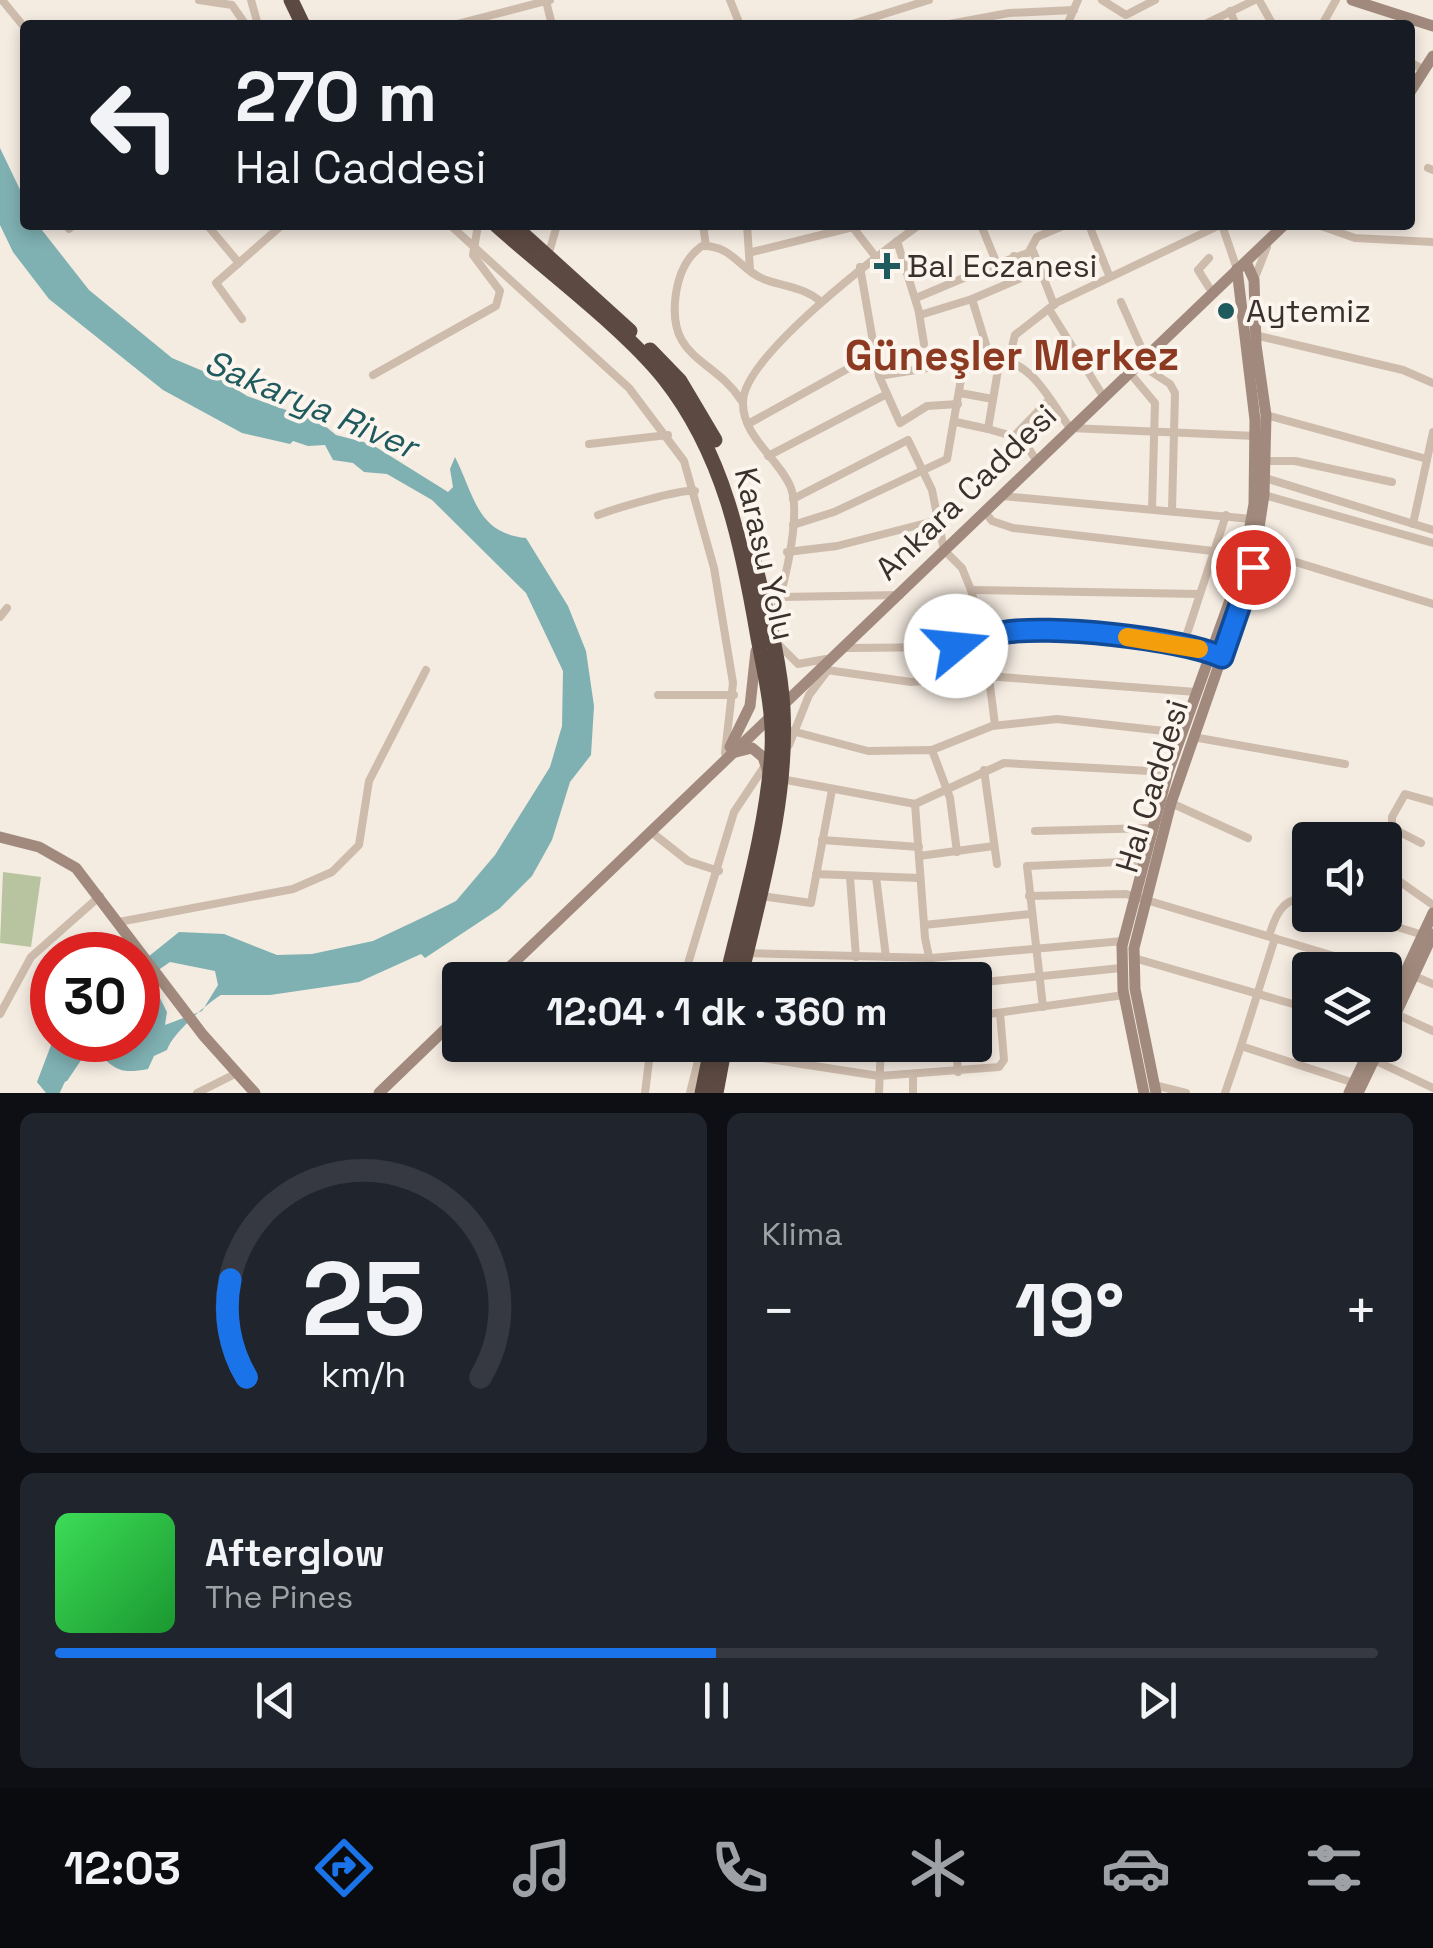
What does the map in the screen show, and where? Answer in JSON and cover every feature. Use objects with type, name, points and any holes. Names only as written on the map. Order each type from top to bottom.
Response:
[{"type":"highway","name":"Karasu Yolu","points":[[502,230],[645,358],[684,406],[726,489],[777,710]]},
{"type":"highway","name":"Karasu Yolu","points":[[519,230],[666,364],[704,416],[731,475],[771,631],[777,710],[759,896],[744,962]]},
{"type":"highway","name":"Karasu Yolu","points":[[727,962],[762,831],[772,773]]},
{"type":"highway","points":[[702,1093],[714,1062]]},
{"type":"highway","points":[[716,1093],[719,1062]]},
{"type":"street","points":[[2,0],[20,22]]},
{"type":"street","points":[[198,0],[232,5],[242,20]]},
{"type":"street","points":[[468,20],[524,2],[548,0]]},
{"type":"street","points":[[866,20],[929,0]]},
{"type":"street","points":[[972,20],[1010,13],[1073,20],[1078,0]]},
{"type":"street","points":[[1102,0],[1126,14],[1150,1]]},
{"type":"street","points":[[1213,20],[1257,0]]},
{"type":"street","points":[[1357,1],[1415,20]]},
{"type":"street","points":[[1230,11],[1234,20]]},
{"type":"street","points":[[1415,84],[1433,56]]},
{"type":"street","points":[[1415,65],[1424,70]]},
{"type":"street","points":[[211,230],[239,263]]},
{"type":"street","points":[[265,230],[270,235]]},
{"type":"street","points":[[242,318],[215,284],[276,230]]},
{"type":"street","points":[[455,230],[629,388],[684,461],[714,568],[734,696],[725,753]]},
{"type":"street","points":[[373,375],[496,306],[500,291],[472,255],[477,230]]},
{"type":"street","points":[[548,256],[556,230]]},
{"type":"street","points":[[704,230],[706,246]]},
{"type":"street","points":[[749,230],[750,269]]},
{"type":"street","points":[[752,252],[837,230]]},
{"type":"street","points":[[855,230],[875,256]]},
{"type":"street","points":[[742,402],[762,363],[820,301],[912,230]]},
{"type":"street","points":[[983,230],[997,264]]},
{"type":"street","points":[[916,298],[1030,250],[1038,238],[1054,230]]},
{"type":"street","points":[[1091,230],[1109,274]]},
{"type":"street","points":[[988,429],[1000,358],[1015,335],[1052,307],[1109,274],[1210,230]]},
{"type":"street","points":[[1223,230],[1242,265]]},
{"type":"street","name":"Ankara Caddesi","points":[[716,766],[842,651],[1278,230]]},
{"type":"street","points":[[1332,230],[1355,238],[1433,242]]},
{"type":"street","points":[[1254,280],[1273,235]]},
{"type":"street","points":[[896,242],[916,298],[924,344]]},
{"type":"street","points":[[706,246],[733,253],[766,280],[808,292],[820,301]]},
{"type":"street","points":[[706,246],[686,262],[678,283],[676,332],[689,353],[742,402],[748,424],[790,487],[793,525],[771,631],[784,654],[798,664],[814,664],[842,651],[956,646],[1002,632],[1147,638],[1217,654]]},
{"type":"street","points":[[1030,250],[1052,307],[1103,396]]},
{"type":"street","points":[[919,314],[972,300],[1019,279],[1014,256]]},
{"type":"street","points":[[1208,258],[1198,270],[1212,292]]},
{"type":"street","name":"Hal Caddesi","points":[[1151,1090],[1134,958],[1145,861],[1168,772],[1187,735],[1256,550],[1264,495],[1266,415],[1255,335],[1254,280],[1242,265]]},
{"type":"street","name":"Hal Caddesi","points":[[1151,1090],[1124,995],[1121,968],[1124,942],[1171,803],[1196,692],[1217,654],[1244,564],[1252,519],[1256,436],[1242,265]]},
{"type":"street","points":[[860,267],[879,376],[900,423],[927,406],[958,404]]},
{"type":"street","points":[[972,300],[1000,358]]},
{"type":"street","points":[[1121,302],[1137,363],[1152,394],[1157,431],[1152,509]]},
{"type":"street","points":[[1255,335],[1403,370],[1433,383]]},
{"type":"street","points":[[748,424],[778,403],[876,353]]},
{"type":"street","points":[[879,376],[1000,358],[1024,366],[1070,428],[1256,436]]},
{"type":"street","points":[[793,525],[945,463],[956,422],[964,362]]},
{"type":"street","points":[[1137,363],[1170,384],[1174,393],[1172,510]]},
{"type":"street","points":[[960,393],[993,399]]},
{"type":"street","points":[[768,456],[887,394]]},
{"type":"street","points":[[1016,435],[1049,400]]},
{"type":"street","points":[[1266,415],[1427,459]]},
{"type":"street","points":[[956,422],[1016,435],[1023,439],[1037,462]]},
{"type":"street","points":[[1413,524],[1433,432]]},
{"type":"street","points":[[588,444],[668,435]]},
{"type":"street","points":[[792,499],[908,440],[924,473],[944,550],[962,568],[972,590],[984,638],[995,725]]},
{"type":"street","points":[[1266,461],[1295,461],[1392,482]]},
{"type":"street","points":[[1265,478],[1433,530]]},
{"type":"street","points":[[598,514],[664,499],[684,490],[695,491]]},
{"type":"street","points":[[1264,495],[1433,543]]},
{"type":"street","points":[[1001,496],[1252,519]]},
{"type":"street","points":[[985,512],[992,520],[1013,528],[1213,550]]},
{"type":"street","points":[[1184,646],[1226,515]]},
{"type":"street","points":[[788,552],[836,546],[938,520]]},
{"type":"street","points":[[1256,550],[1433,604]]},
{"type":"street","points":[[972,590],[1199,594]]},
{"type":"street","points":[[781,596],[900,595]]},
{"type":"street","points":[[514,962],[716,766],[745,723],[754,687],[752,602]]},
{"type":"street","points":[[0,617],[8,608]]},
{"type":"street","points":[[690,962],[734,812],[772,773],[827,670],[842,651]]},
{"type":"street","points":[[119,922],[292,889],[332,872],[359,844],[369,781],[426,670]]},
{"type":"street","points":[[827,670],[910,682],[987,676],[1196,692]]},
{"type":"street","points":[[658,695],[734,696]]},
{"type":"street","points":[[792,731],[868,751],[932,750],[995,725],[1057,719],[1187,735],[1345,764]]},
{"type":"street","points":[[716,766],[745,748],[759,752],[772,773],[832,790],[914,804],[984,770],[1026,761],[1168,772]]},
{"type":"street","points":[[932,750],[946,788],[957,852]]},
{"type":"street","points":[[984,770],[997,864]]},
{"type":"street","points":[[759,896],[810,903],[832,790]]},
{"type":"street","points":[[1420,843],[1392,828],[1392,818],[1405,794],[1433,802]]},
{"type":"street","points":[[1171,803],[1248,838]]},
{"type":"street","points":[[914,804],[924,925],[932,962]]},
{"type":"street","points":[[1035,831],[1152,828]]},
{"type":"street","points":[[650,830],[688,861],[719,871]]},
{"type":"street","points":[[0,837],[64,858],[100,896],[202,1035],[254,1093]]},
{"type":"street","points":[[822,840],[919,852],[957,852],[994,846]]},
{"type":"street","points":[[1043,1007],[1027,866],[1145,861]]},
{"type":"street","points":[[816,874],[919,878]]},
{"type":"street","points":[[850,877],[856,956]]},
{"type":"street","points":[[876,877],[886,957]]},
{"type":"street","points":[[1402,883],[1433,904]]},
{"type":"street","points":[[0,1014],[30,956],[100,896]]},
{"type":"street","points":[[1030,896],[1141,898],[1322,952]]},
{"type":"street","points":[[1225,1093],[1258,994],[1280,909],[1292,899]]},
{"type":"street","points":[[1402,989],[1428,935],[1433,913]]},
{"type":"street","points":[[924,925],[1031,914]]},
{"type":"street","points":[[1402,927],[1428,935]]},
{"type":"street","points":[[746,953],[931,958],[1034,946],[1124,942]]},
{"type":"street","points":[[1134,958],[1292,1004]]},
{"type":"street","points":[[992,981],[1121,968]]},
{"type":"street","points":[[1402,975],[1433,984]]},
{"type":"street","points":[[992,1013],[1124,995]]},
{"type":"street","points":[[802,1062],[879,1076],[998,1066],[1004,1060],[1000,1012]]},
{"type":"street","points":[[1402,1019],[1433,1031]]},
{"type":"street","points":[[383,1091],[442,1033]]},
{"type":"street","points":[[1241,1046],[1354,1090]]},
{"type":"street","points":[[645,1093],[650,1062]]},
{"type":"street","points":[[690,1093],[698,1062]]},
{"type":"street","points":[[878,1093],[880,1062]]},
{"type":"street","points":[[957,1062],[958,1072]]},
{"type":"street","points":[[1354,1090],[1365,1062]]},
{"type":"street","points":[[1354,1090],[1373,1062]]},
{"type":"street","points":[[1378,1062],[1433,1088]]},
{"type":"street","points":[[198,1093],[235,1074]]},
{"type":"street","points":[[913,1074],[914,1093]]},
{"type":"street","points":[[1151,1090],[1186,1093]]},
{"type":"green space","points":[[3,872],[41,877],[30,947],[0,943]]},
{"type":"water","points":[[0,148],[20,190],[20,230],[42,230],[89,290],[172,358],[217,377],[247,396],[320,422],[336,435],[371,444],[448,492],[453,487],[450,469],[455,457],[487,521],[510,535],[526,538],[568,606],[586,651],[594,706],[591,755],[570,782],[552,840],[532,876],[499,909],[425,958],[421,954],[359,982],[270,995],[221,995],[204,1007],[218,985],[215,971],[170,962],[160,969],[160,947],[179,932],[224,934],[277,955],[312,954],[373,941],[456,901],[495,855],[550,767],[562,726],[563,671],[526,593],[432,500],[387,474],[364,472],[353,463],[333,460],[325,445],[308,446],[293,441],[290,444],[242,433],[163,390],[49,299],[13,252],[0,225]]},
{"type":"water","points":[[160,998],[167,1012],[165,1025],[198,1012],[160,1053]]},
{"type":"water","points":[[45,1062],[80,1062],[67,1081],[56,1084],[57,1093],[46,1093],[37,1082]]},
{"type":"water","points":[[151,1062],[148,1069],[131,1071],[108,1063]]},
{"type":"waterway","name":"Sakarya River","points":[[53,1093],[68,1062]]},
{"type":"slow traffic","points":[[1127,637],[1199,649]]},
{"type":"place","name":"Bal Eczanesi","points":[[887,266]]},
{"type":"place","name":"Aytemiz","points":[[1226,311]]},
{"type":"district","name":"Güneşler Merkez","points":[[1012,355]]},
{"type":"route","points":[[956,646],[1002,632],[1028,632],[1147,638],[1222,657],[1253,567]]}]
